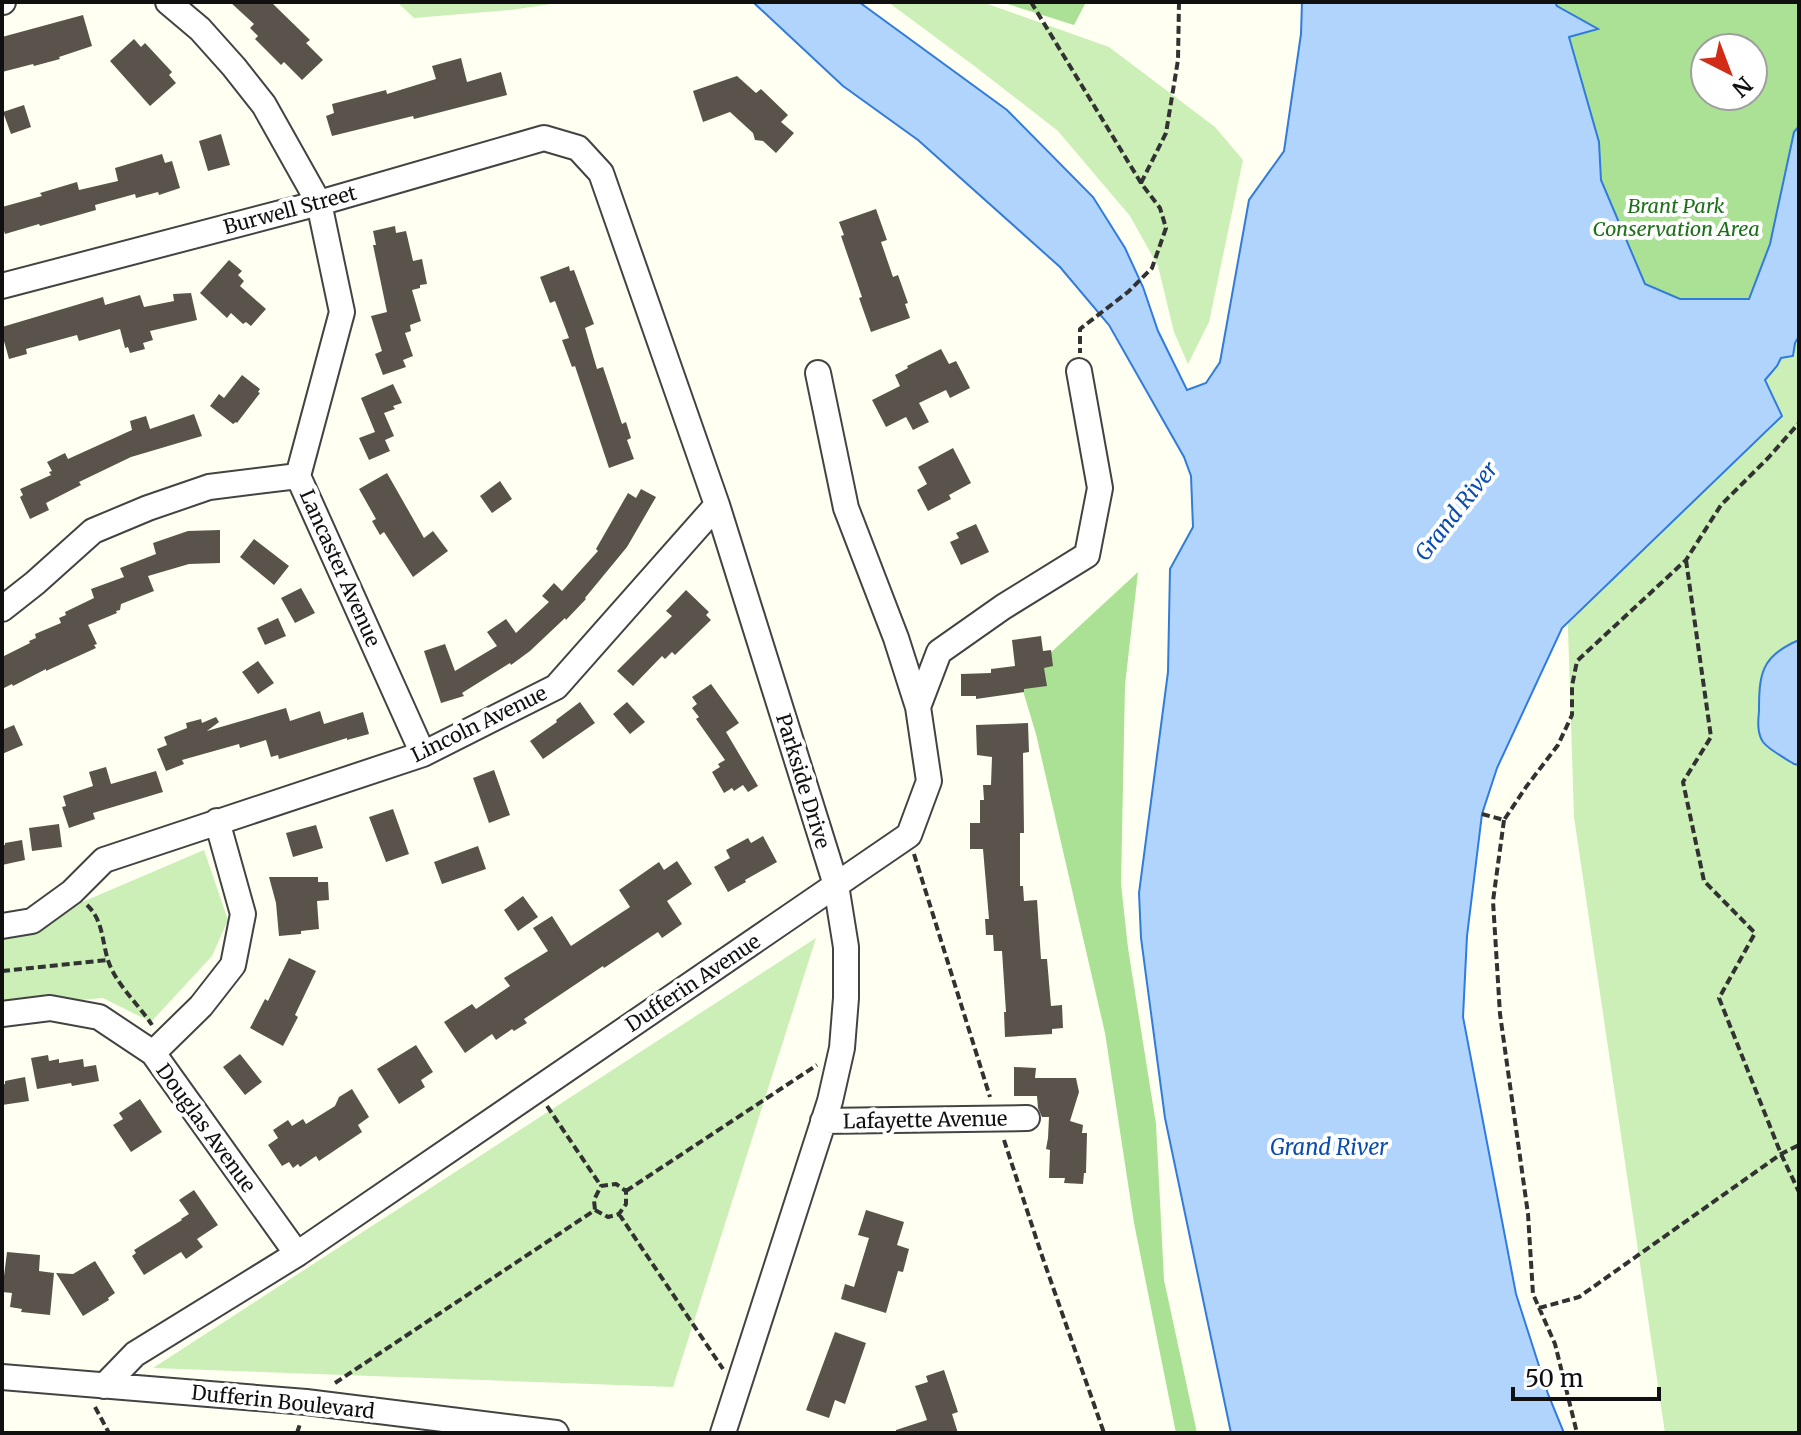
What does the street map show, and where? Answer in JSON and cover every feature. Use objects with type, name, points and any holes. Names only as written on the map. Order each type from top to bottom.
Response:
[{"type":"street","name":"Lancaster Avenue","points":[[168,2],[200,29],[264,105],[319,203],[342,312],[298,476],[423,754]]},
{"type":"street","name":"Burwell Street","points":[[2,286],[319,203],[544,138],[578,148]]},
{"type":"street","name":"Parkside Drive","points":[[578,148],[601,173],[717,505],[836,885],[846,947],[842,1048],[830,1101],[723,1433]]},
{"type":"street","points":[[918,707],[939,652],[1003,607],[1087,555],[1100,488],[1079,371]]},
{"type":"street","points":[[818,373],[846,508],[896,638],[918,707],[929,781],[909,835]]},
{"type":"street","points":[[2,609],[93,531],[209,487],[298,476]]},
{"type":"street","name":"Lincoln Avenue","points":[[2,926],[32,921],[72,892],[104,860],[423,754],[556,687],[717,505]]},
{"type":"street","points":[[157,1049],[201,1006],[233,965],[243,914],[217,821]]},
{"type":"street","name":"Dufferin Avenue","points":[[104,1386],[135,1354],[297,1254],[909,835]]},
{"type":"street","name":"Douglas Avenue","points":[[2,1014],[50,1008],[99,1017],[157,1049],[297,1254]]},
{"type":"street","name":"Lafayette Avenue","points":[[823,1121],[1027,1118]]},
{"type":"street","points":[[2,1377],[104,1386]]},
{"type":"street","name":"Dufferin Boulevard","points":[[104,1386],[306,1402],[556,1433]]},
{"type":"path","points":[[1031,2],[1141,183],[1160,208],[1166,228],[1152,268],[1128,292],[1080,329],[1079,371]]},
{"type":"path","points":[[1141,183],[1166,133],[1178,60],[1179,2]]},
{"type":"path","points":[[1577,1433],[1555,1344],[1533,1294],[1528,1214],[1500,1014],[1493,901],[1504,820],[1558,745],[1572,715],[1572,686],[1577,661],[1686,560],[1721,505],[1799,423]]},
{"type":"path","points":[[1686,560],[1711,737],[1683,782],[1704,881],[1755,933],[1719,998],[1799,1192]]},
{"type":"path","points":[[1482,814],[1504,820]]},
{"type":"path","points":[[909,835],[997,1119],[1104,1433]]},
{"type":"path","points":[[72,892],[93,910],[99,920],[108,960],[118,980],[151,1022],[157,1049]]},
{"type":"path","points":[[2,971],[108,960]]},
{"type":"path","points":[[626,1191],[842,1048]]},
{"type":"path","points":[[536,1090],[601,1186]]},
{"type":"path","points":[[1539,1308],[1579,1297],[1781,1154],[1799,1145]]},
{"type":"path","points":[[601,1186],[616,1184],[626,1191]]},
{"type":"path","points":[[595,1210],[594,1200],[601,1186]]},
{"type":"path","points":[[595,1210],[608,1217],[619,1214],[626,1204],[626,1191]]},
{"type":"path","points":[[306,1402],[595,1210]]},
{"type":"path","points":[[619,1214],[736,1389]]},
{"type":"green space","points":[[397,2],[564,2],[414,18]]},
{"type":"green space","points":[[888,2],[982,2],[1109,47],[1215,127],[1243,160],[1209,322],[1188,364],[1174,332],[1158,266],[1130,216],[1058,131]]},
{"type":"green space","points":[[1001,2],[1086,2],[1074,25]]},
{"type":"green space","name":"Brant Park Conservation Area","points":[[1548,2],[1799,2],[1799,1433],[1665,1433],[1574,817]]},
{"type":"green space","points":[[1555,2],[1799,2],[1799,126],[1794,132],[1770,244],[1749,299],[1680,299],[1645,285],[1601,180],[1599,142],[1569,36],[1597,29]]},
{"type":"green space","points":[[1138,572],[1125,685],[1121,884],[1156,1124],[1164,1280],[1197,1433],[1176,1433],[1134,1223],[1105,1033],[1036,734],[1020,681]]},
{"type":"green space","points":[[204,850],[228,920],[212,956],[151,1022],[103,998],[2,1007],[2,918],[80,903]]},
{"type":"green space","points":[[816,938],[673,1387],[153,1368]]},
{"type":"water","name":"Grand River","points":[[753,2],[859,2],[1007,110],[1093,197],[1125,248],[1158,331],[1187,390],[1206,383],[1220,362],[1249,200],[1284,151],[1301,34],[1302,2],[1555,2],[1598,29],[1569,37],[1599,142],[1601,180],[1645,284],[1680,299],[1749,299],[1770,244],[1794,132],[1799,126],[1799,336],[1793,356],[1781,358],[1765,380],[1782,416],[1562,628],[1497,768],[1482,814],[1467,936],[1463,1017],[1516,1294],[1564,1433],[1231,1433],[1165,1118],[1141,938],[1139,893],[1168,672],[1170,569],[1193,527],[1191,476],[1184,457],[1109,325],[1060,267],[918,140],[843,86]]},
{"type":"water","points":[[1799,640],[1799,765],[1763,742],[1758,723],[1760,687],[1765,668],[1777,653]]},
{"type":"building","points":[[230,2],[271,2],[310,40],[306,43],[323,60],[302,80],[284,62],[281,65],[255,39],[258,36],[250,28],[254,24]]},
{"type":"building","points":[[83,15],[92,46],[60,59],[2,72],[2,37]]},
{"type":"building","points":[[134,39],[141,47],[145,43],[172,72],[169,75],[176,83],[150,106],[110,61]]},
{"type":"building","points":[[461,58],[467,82],[501,72],[507,95],[332,136],[326,116],[334,113],[332,104],[386,90],[387,94],[436,79],[432,66]]},
{"type":"building","points":[[737,76],[756,93],[761,89],[788,115],[781,122],[794,133],[776,153],[763,141],[755,140],[753,133],[730,112],[703,122],[693,91]]},
{"type":"building","points":[[24,105],[31,127],[11,134],[3,112]]},
{"type":"building","points":[[221,134],[230,165],[208,171],[199,141]]},
{"type":"building","points":[[162,154],[165,163],[172,161],[180,188],[159,195],[158,192],[136,198],[135,194],[95,205],[96,210],[5,234],[2,207],[77,182],[79,190],[118,181],[115,168]]},
{"type":"building","points":[[876,209],[887,240],[881,242],[893,277],[898,275],[910,318],[871,332],[839,222]]},
{"type":"building","points":[[395,226],[396,233],[406,231],[413,261],[422,259],[427,284],[412,290],[421,321],[410,325],[411,331],[405,333],[413,356],[403,360],[406,367],[383,375],[375,354],[382,351],[371,316],[387,312],[373,231]]},
{"type":"building","points":[[229,260],[242,271],[238,275],[244,281],[240,286],[266,309],[251,326],[246,322],[243,324],[231,313],[227,318],[200,293]]},
{"type":"building","points":[[569,266],[570,271],[574,270],[594,324],[585,328],[597,369],[603,367],[622,424],[626,422],[631,438],[627,440],[634,459],[609,468],[575,366],[572,367],[562,340],[569,338],[555,301],[550,303],[540,277]]},
{"type":"building","points":[[191,293],[197,320],[150,331],[153,340],[143,343],[145,349],[130,353],[128,347],[125,348],[120,329],[79,341],[77,335],[26,349],[27,354],[9,359],[2,327],[103,297],[105,305],[140,295],[144,307],[174,301],[173,294]]},
{"type":"building","points":[[941,349],[949,364],[956,361],[970,388],[950,398],[946,390],[919,403],[929,422],[913,430],[906,417],[886,427],[872,400],[900,386],[895,375],[907,366]]},
{"type":"building","points":[[242,375],[260,389],[260,393],[233,424],[210,406],[219,394],[224,398]]},
{"type":"building","points":[[393,384],[402,403],[384,413],[394,436],[385,440],[390,451],[369,460],[359,438],[375,432],[361,398]]},
{"type":"building","points":[[194,414],[202,436],[131,457],[79,482],[81,485],[46,503],[49,510],[30,519],[20,497],[23,495],[20,489],[51,475],[47,462],[65,453],[68,459],[132,430],[130,421],[146,416],[150,429]]},
{"type":"building","points":[[953,448],[971,483],[949,495],[951,499],[928,511],[917,490],[927,484],[918,467]]},
{"type":"building","points":[[387,473],[424,538],[433,531],[448,551],[413,577],[384,532],[380,535],[372,521],[376,519],[359,489]]},
{"type":"building","points":[[500,481],[512,499],[492,513],[480,496]]},
{"type":"building","points":[[641,489],[656,497],[627,547],[586,599],[566,620],[511,665],[462,693],[464,696],[441,703],[424,651],[445,644],[455,671],[497,646],[487,632],[506,619],[516,633],[549,602],[542,596],[554,583],[562,591],[598,551],[596,549],[628,493],[636,498]]},
{"type":"building","points":[[976,524],[989,552],[961,565],[950,542],[959,538],[956,533]]},
{"type":"building","points":[[220,530],[220,563],[189,564],[148,576],[154,591],[121,604],[117,613],[88,625],[96,648],[2,689],[2,657],[30,643],[36,638],[35,634],[61,623],[59,618],[66,615],[65,612],[94,598],[91,589],[124,577],[120,568],[156,554],[153,543],[188,531]]},
{"type":"building","points":[[254,539],[289,566],[274,585],[240,557]]},
{"type":"building","points":[[301,588],[315,613],[295,623],[281,598]]},
{"type":"building","points":[[686,590],[709,612],[706,615],[711,620],[675,655],[672,652],[665,659],[662,656],[633,686],[617,671],[672,616],[666,611]]},
{"type":"building","points":[[278,618],[286,636],[265,645],[257,628]]},
{"type":"building","points":[[1041,636],[1043,651],[1051,650],[1053,666],[1044,668],[1047,686],[976,699],[976,696],[961,696],[961,674],[991,673],[991,669],[1015,666],[1012,640]]},
{"type":"building","points":[[258,661],[274,683],[258,694],[242,672]]},
{"type":"building","points":[[711,684],[739,723],[726,732],[758,786],[748,792],[743,785],[724,793],[712,772],[725,760],[696,719],[699,717],[692,708],[697,704],[692,697]]},
{"type":"building","points":[[580,702],[595,723],[543,759],[530,741]]},
{"type":"building","points":[[627,702],[645,722],[630,734],[613,714]]},
{"type":"building","points":[[286,708],[290,721],[320,711],[324,724],[363,712],[369,734],[279,759],[278,755],[271,757],[266,740],[240,748],[239,744],[182,760],[184,764],[166,771],[157,749],[167,745],[164,737],[187,728],[186,723],[201,719],[202,723],[216,717],[219,722],[207,731]]},
{"type":"building","points":[[1028,723],[1029,752],[1023,753],[1024,833],[1020,833],[1020,886],[1023,886],[1024,901],[1037,900],[1041,959],[1047,959],[1051,1006],[1062,1005],[1063,1028],[1052,1029],[1052,1034],[1005,1037],[1002,951],[994,951],[993,935],[986,935],[985,919],[989,919],[983,849],[970,849],[970,823],[980,823],[983,785],[991,785],[992,757],[977,755],[976,725]]},
{"type":"building","points":[[14,725],[23,745],[2,754],[2,730]]},
{"type":"building","points":[[106,767],[111,784],[156,771],[163,792],[93,813],[95,819],[69,828],[62,807],[66,806],[63,796],[93,786],[89,772]]},
{"type":"building","points":[[494,770],[510,815],[489,823],[473,778]]},
{"type":"building","points":[[393,809],[409,854],[386,862],[369,817]]},
{"type":"building","points":[[59,824],[62,847],[32,851],[29,828]]},
{"type":"building","points":[[316,825],[323,848],[293,857],[286,833]]},
{"type":"building","points":[[763,836],[777,862],[728,892],[714,867],[730,858],[726,850],[748,838],[751,843]]},
{"type":"building","points":[[22,840],[25,860],[2,865],[2,845]]},
{"type":"building","points":[[478,846],[486,869],[442,884],[434,862]]},
{"type":"building","points":[[677,861],[692,884],[667,901],[682,924],[662,938],[658,932],[603,966],[524,1019],[527,1023],[514,1031],[512,1029],[496,1040],[492,1034],[465,1053],[444,1022],[472,1004],[476,1009],[510,986],[504,978],[548,951],[533,928],[552,916],[571,946],[630,907],[619,890],[659,862],[664,870]]},
{"type":"building","points":[[269,877],[318,877],[318,882],[328,882],[329,900],[317,901],[319,929],[279,936],[276,903]]},
{"type":"building","points":[[523,896],[538,917],[518,931],[504,910]]},
{"type":"building","points":[[289,958],[316,971],[283,1046],[250,1028],[265,999],[268,1001]]},
{"type":"building","points":[[416,1045],[433,1072],[421,1080],[425,1087],[399,1104],[377,1069]]},
{"type":"building","points":[[240,1054],[262,1082],[245,1095],[223,1067]]},
{"type":"building","points":[[48,1055],[49,1061],[59,1059],[59,1063],[83,1059],[84,1067],[96,1065],[99,1081],[37,1089],[31,1058]]},
{"type":"building","points":[[1014,1067],[1036,1068],[1035,1078],[1076,1078],[1079,1092],[1070,1121],[1083,1125],[1082,1133],[1087,1133],[1083,1184],[1064,1183],[1065,1178],[1049,1178],[1050,1150],[1046,1149],[1049,1117],[1042,1117],[1037,1096],[1014,1096]]},
{"type":"building","points":[[25,1077],[29,1101],[2,1105],[2,1085],[5,1081]]},
{"type":"building","points":[[352,1089],[369,1117],[358,1125],[362,1132],[319,1161],[316,1156],[300,1167],[298,1164],[293,1168],[289,1162],[282,1166],[268,1145],[278,1138],[273,1130],[288,1120],[292,1126],[303,1119],[306,1124],[335,1106],[339,1097]]},
{"type":"building","points":[[140,1099],[162,1132],[131,1152],[113,1125],[123,1119],[119,1113]]},
{"type":"building","points":[[194,1190],[218,1225],[197,1239],[203,1247],[186,1259],[181,1252],[144,1275],[132,1256],[136,1253],[134,1250],[189,1214],[179,1200]]},
{"type":"building","points":[[866,1210],[904,1222],[897,1245],[909,1249],[903,1272],[898,1271],[886,1313],[841,1299],[845,1284],[854,1287],[869,1238],[858,1235]]},
{"type":"building","points":[[7,1252],[40,1255],[39,1271],[54,1273],[50,1315],[21,1312],[22,1309],[10,1307],[12,1293],[2,1292]]},
{"type":"building","points":[[95,1261],[115,1293],[83,1316],[56,1273],[73,1274]]},
{"type":"building","points":[[835,1332],[866,1343],[845,1404],[835,1400],[829,1418],[806,1410]]},
{"type":"building","points":[[944,1370],[958,1412],[952,1414],[958,1433],[896,1433],[896,1430],[927,1420],[915,1386],[928,1382],[926,1376]]}]
